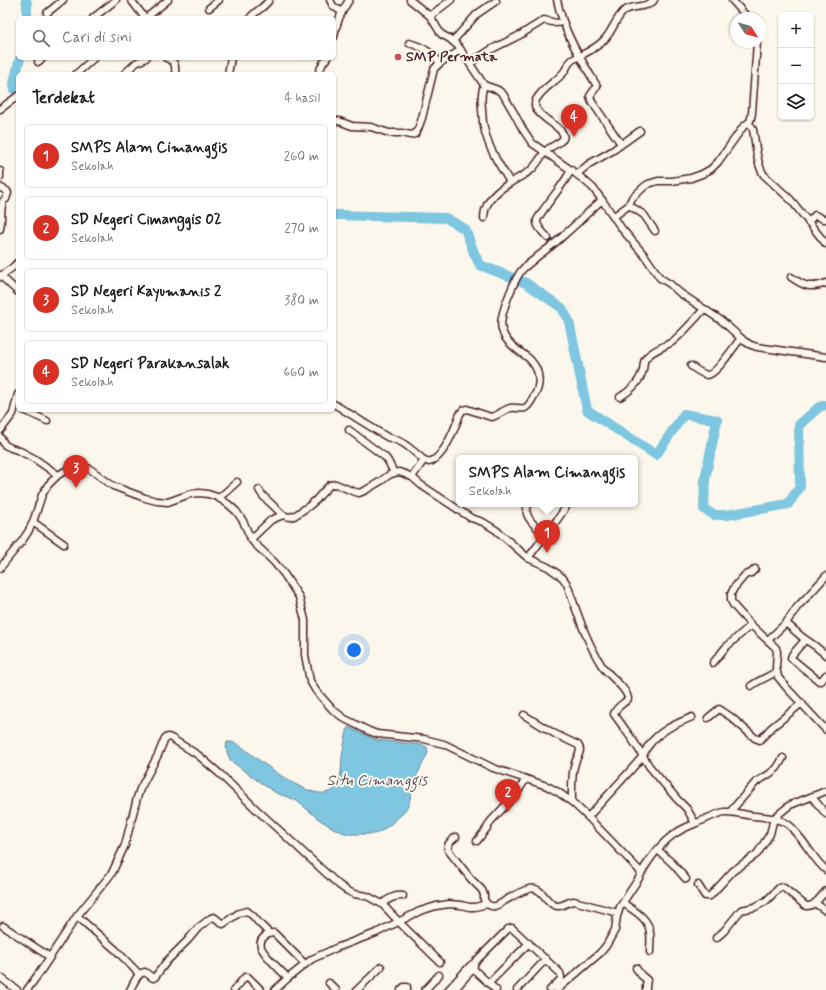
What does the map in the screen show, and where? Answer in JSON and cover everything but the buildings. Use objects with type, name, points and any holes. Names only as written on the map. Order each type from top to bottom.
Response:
[{"type":"street","points":[[48,13],[63,0]]},
{"type":"street","points":[[96,16],[116,0]]},
{"type":"street","points":[[131,0],[143,16]]},
{"type":"street","points":[[148,16],[168,0]]},
{"type":"street","points":[[209,8],[219,0]]},
{"type":"street","points":[[251,16],[269,0]]},
{"type":"street","points":[[330,0],[333,6],[342,12]]},
{"type":"street","points":[[336,27],[349,0]]},
{"type":"street","points":[[410,0],[430,16],[441,34],[453,41],[461,50],[484,85],[498,90],[503,94],[522,128],[534,144],[577,174],[593,188],[613,217],[645,256],[660,278],[722,321],[751,345],[826,357]]},
{"type":"street","points":[[430,16],[450,0]]},
{"type":"street","points":[[557,0],[563,22],[579,57],[598,86],[590,96],[592,102],[621,144]]},
{"type":"street","points":[[484,218],[484,213],[488,203],[495,195],[533,168],[546,151],[563,139],[564,135],[560,130],[538,111],[535,106],[535,103],[542,91],[563,73],[569,62],[603,42],[624,12],[632,7],[650,4],[654,0]]},
{"type":"street","points":[[732,0],[743,12]]},
{"type":"street","points":[[453,41],[477,14],[496,1]]},
{"type":"street","points":[[470,62],[544,20],[556,23],[563,22]]},
{"type":"street","points":[[409,43],[428,51],[440,63]]},
{"type":"street","points":[[613,217],[629,206],[632,198],[651,183],[691,178],[702,174],[715,165],[743,127],[751,120],[757,48]]},
{"type":"street","points":[[336,121],[339,120],[352,126],[371,127],[385,132],[411,135],[415,134],[422,118],[433,71],[440,63],[461,50]]},
{"type":"street","points":[[78,72],[91,60]]},
{"type":"street","points":[[126,72],[136,63],[142,60]]},
{"type":"street","points":[[172,60],[176,68],[175,72]]},
{"type":"street","points":[[228,72],[231,60]]},
{"type":"street","points":[[319,72],[325,60]]},
{"type":"street","points":[[484,85],[481,98],[484,131],[493,154],[510,183]]},
{"type":"street","points":[[0,109],[16,97]]},
{"type":"street","points":[[748,124],[753,130],[761,170],[764,175],[791,200],[826,244]]},
{"type":"street","points":[[577,174],[592,162],[608,153],[640,130]]},
{"type":"street","points":[[548,238],[537,225],[537,220],[546,205],[562,186],[571,170]]},
{"type":"street","points":[[0,171],[0,177]]},
{"type":"street","points":[[0,187],[8,193],[6,200],[3,201],[1,209],[2,220],[0,229]]},
{"type":"street","points":[[336,405],[387,437],[402,442],[424,460],[429,462],[434,459],[448,443],[463,410],[467,409],[491,417],[508,408],[525,408],[536,393],[539,385],[539,377],[532,361],[512,346],[505,338],[502,331],[501,318],[517,277],[523,268],[565,235],[602,200]]},
{"type":"street","points":[[629,206],[644,214],[655,231]]},
{"type":"street","points":[[808,222],[815,215],[826,219]]},
{"type":"street","points":[[16,264],[1,276],[16,290]]},
{"type":"street","points":[[791,277],[806,286],[826,283]]},
{"type":"street","points":[[620,398],[628,392],[638,380],[642,373],[645,358],[675,339],[704,309]]},
{"type":"street","points":[[691,366],[704,374],[712,374],[741,338]]},
{"type":"street","points":[[0,431],[16,408]]},
{"type":"street","points":[[28,412],[47,421]]},
{"type":"street","points":[[349,430],[385,457],[394,473]]},
{"type":"street","points":[[0,437],[5,445],[35,458],[58,475]]},
{"type":"street","points":[[412,477],[424,460]]},
{"type":"street","points":[[0,568],[22,541],[33,522],[42,495],[48,485],[58,475],[67,470],[82,466],[90,469],[113,486],[157,501],[168,502],[190,494],[199,493],[208,494],[219,498],[228,504],[240,516],[251,539],[284,574],[299,598],[305,620],[305,655],[310,681],[316,691],[333,710],[345,719],[377,734],[437,742],[493,768],[547,786],[572,802],[639,870],[641,874]]},
{"type":"street","points":[[259,490],[263,496],[283,515],[289,517],[300,513],[313,503],[330,485],[336,484],[359,493],[394,473],[405,474],[412,477],[421,485],[456,505]]},
{"type":"street","points":[[219,498],[237,482]]},
{"type":"street","points":[[459,507],[471,518],[483,522],[496,530],[528,558],[548,567],[564,578],[587,638],[602,667],[628,696],[628,700],[618,707],[614,714],[649,766],[677,799],[687,808],[695,823]]},
{"type":"street","points":[[527,507],[527,515],[545,535]]},
{"type":"street","points":[[528,558],[566,507]]},
{"type":"street","points":[[251,539],[271,520],[283,515]]},
{"type":"street","points":[[33,522],[64,544]]},
{"type":"street","points":[[755,569],[751,574],[743,576],[732,591],[731,601],[751,625],[776,648],[776,672],[778,677],[826,730]]},
{"type":"street","points":[[768,640],[786,623],[798,606],[826,576]]},
{"type":"street","points":[[786,623],[805,640],[826,655]]},
{"type":"street","points":[[713,663],[725,648],[751,625]]},
{"type":"street","points":[[805,640],[791,658],[819,681],[821,681],[826,675]]},
{"type":"street","points":[[751,686],[776,672]]},
{"type":"street","points":[[708,718],[719,709],[731,717],[755,738],[760,740],[771,728],[802,703]]},
{"type":"street","points":[[524,715],[580,747],[573,770],[572,802]]},
{"type":"street","points":[[588,817],[643,756],[651,743],[664,730],[678,722],[692,717]]},
{"type":"street","points":[[27,990],[78,916],[112,874],[125,845],[140,788],[158,756],[165,738],[168,737],[189,749],[220,774],[339,885],[354,894],[367,896],[382,904],[440,962]]},
{"type":"street","points":[[730,812],[756,782],[777,768],[783,758]]},
{"type":"street","points":[[477,841],[491,821],[516,794],[526,779]]},
{"type":"street","points":[[698,885],[705,896],[710,896],[733,871],[757,854],[770,834],[774,818],[790,805],[826,791]]},
{"type":"street","points":[[812,797],[826,814]]},
{"type":"street","points":[[557,990],[605,948],[615,930],[618,913],[623,902],[658,850],[674,834],[695,823],[722,813],[730,812],[774,818],[791,827],[804,841],[818,864],[826,870]]},
{"type":"street","points":[[456,837],[449,842],[448,850],[471,879],[482,890],[484,900],[491,907],[496,906],[529,889],[537,889],[555,906],[574,901],[618,913]]},
{"type":"street","points":[[658,850],[686,879]]},
{"type":"street","points":[[716,938],[724,931],[741,910],[754,907],[766,901],[776,890],[781,887],[806,906],[811,906],[815,903],[826,891]]},
{"type":"street","points":[[382,904],[395,896],[402,896]]},
{"type":"street","points":[[623,902],[646,920],[650,933],[650,952]]},
{"type":"street","points":[[815,903],[826,911]]},
{"type":"street","points":[[278,989],[288,978],[312,959],[325,952],[376,933],[420,911],[448,904],[475,907],[487,904]]},
{"type":"street","points":[[130,990],[139,974],[145,972],[155,978],[174,954],[198,928],[210,918],[215,918],[223,924],[239,913],[247,911],[270,933],[276,935],[305,964]]},
{"type":"street","points":[[78,916],[116,950],[139,974]]},
{"type":"street","points":[[3,926],[50,957]]},
{"type":"street","points":[[448,990],[510,928],[514,928],[561,975],[561,979],[550,990]]},
{"type":"street","points":[[270,933],[262,939],[260,943],[261,947],[288,978]]},
{"type":"street","points":[[489,983],[529,943]]},
{"type":"street","points":[[517,990],[546,959]]},
{"type":"street","points":[[472,966],[496,990]]},
{"type":"street","points":[[454,990],[472,966]]},
{"type":"street","points":[[357,990],[381,967]]},
{"type":"street","points":[[636,968],[647,980],[646,990]]},
{"type":"street","points":[[425,990],[439,975]]},
{"type":"street","points":[[0,977],[17,990]]},
{"type":"street","points":[[234,990],[245,978],[248,978],[261,990]]},
{"type":"street","points":[[329,983],[336,990]]},
{"type":"street","points":[[401,990],[404,987],[407,987],[407,990]]},
{"type":"water","name":"Situ Cimanggis","points":[[348,727],[376,740],[422,745],[427,747],[428,753],[416,777],[408,806],[391,824],[380,832],[374,834],[347,834],[333,828],[320,820],[297,801],[278,794],[231,761],[226,748],[227,742],[237,744],[300,787],[321,793],[329,792],[335,788],[339,781],[341,774],[342,753]]},
{"type":"waterway","points":[[26,0],[27,16]]},
{"type":"waterway","points":[[17,72],[20,60]]},
{"type":"waterway","points":[[16,75],[14,83],[16,91]]},
{"type":"waterway","points":[[336,215],[446,218],[465,229],[480,265],[526,283],[562,308],[569,321],[587,410],[656,455],[684,414],[717,420],[705,479],[704,509],[714,515],[727,515],[788,504],[800,487],[799,425],[819,407],[826,405]]},
{"type":"place","name":"SMP Permata","points":[[398,57]]},
{"type":"place","name":"SD Negeri Parakansalak","points":[[574,137]]},
{"type":"place","name":"SD Negeri Kayumanis 2","points":[[76,488]]},
{"type":"place","name":"SMPS Alam Cimanggis","points":[[547,553]]},
{"type":"place","name":"SD Negeri Cimanggis 02","points":[[508,812]]}]
